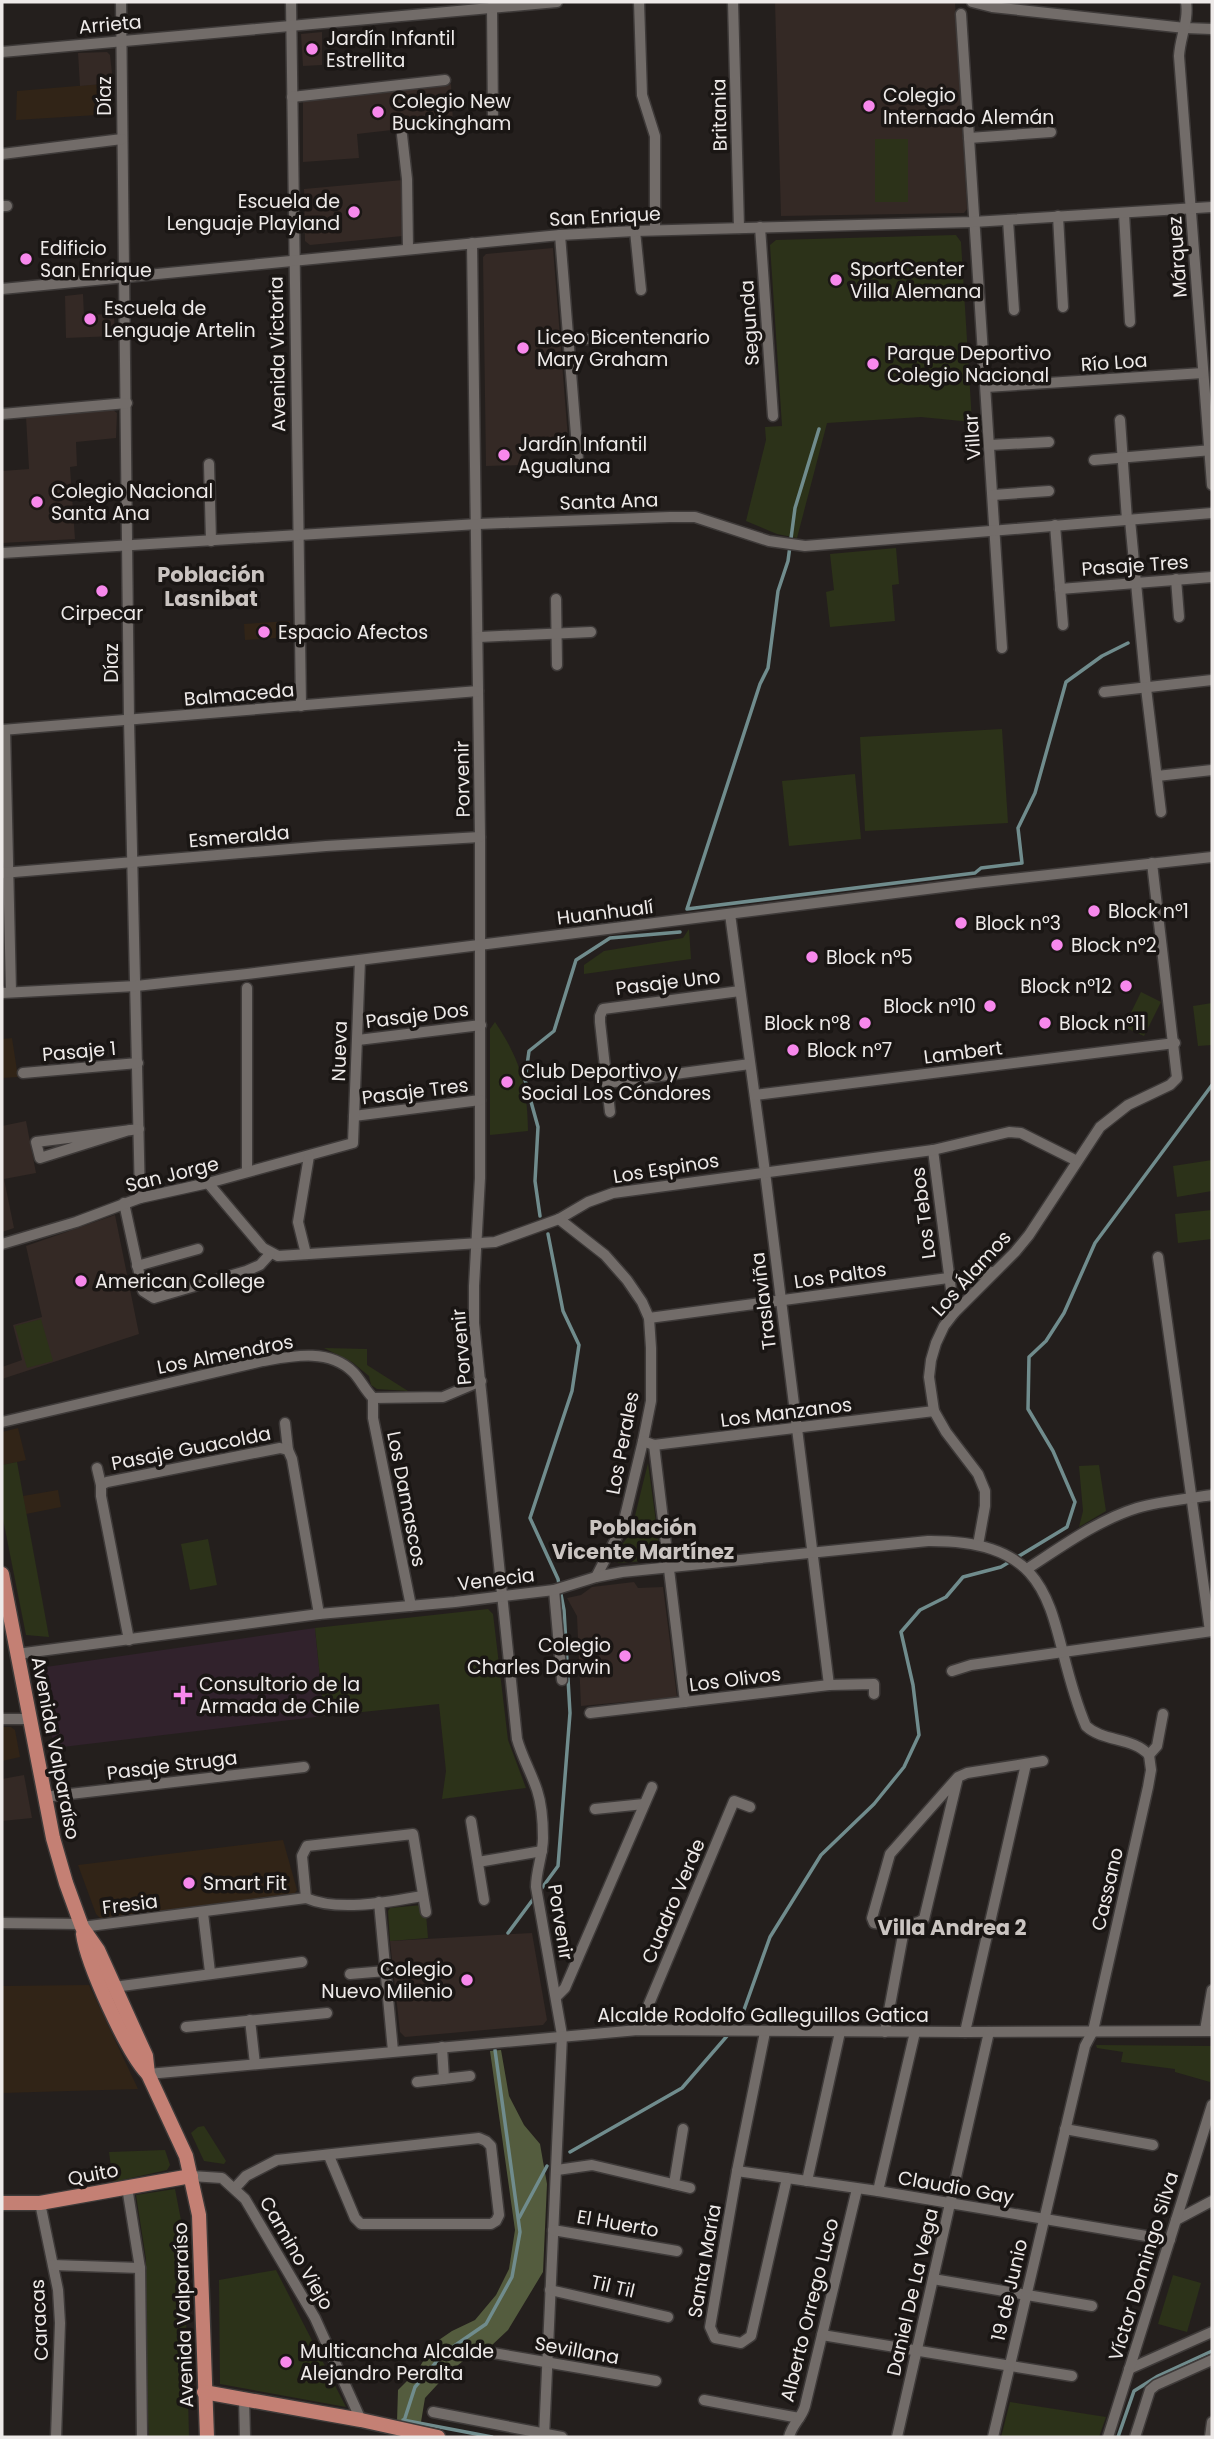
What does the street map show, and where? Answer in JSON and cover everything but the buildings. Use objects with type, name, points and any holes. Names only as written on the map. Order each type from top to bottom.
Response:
[{"type":"main road","name":"Avenida Valparaíso","points":[[2,1574],[44,1797],[60,1864],[82,1925],[86,1950],[120,2028],[138,2064],[148,2074]]},
{"type":"main road","name":"Avenida Valparaíso","points":[[82,1925],[98,1950],[146,2056],[148,2074],[177,2135],[191,2176],[201,2230],[207,2437]]},
{"type":"main road","name":"Quito","points":[[2,2203],[40,2203],[191,2176]]},
{"type":"main road","points":[[204,2392],[361,2420],[419,2435],[438,2437]]},
{"type":"street","name":"Díaz","points":[[121,2],[129,720],[138,1063],[134,1129],[141,1198]]},
{"type":"street","name":"Avenida Victoria","points":[[291,2],[301,706]]},
{"type":"street","name":"Arrieta","points":[[2,52],[291,26],[456,6],[492,7],[557,2]]},
{"type":"street","points":[[639,2],[642,95],[655,136],[655,230]]},
{"type":"street","name":"Britania","points":[[733,2],[739,228]]},
{"type":"street","points":[[972,2],[992,7],[1185,29],[1212,29]]},
{"type":"street","name":"Márquez","points":[[1186,2],[1185,29],[1180,40],[1179,56],[1212,485]]},
{"type":"street","points":[[492,7],[493,121]]},
{"type":"street","name":"Villar","points":[[961,14],[1002,648]]},
{"type":"street","points":[[292,97],[445,80]]},
{"type":"street","points":[[969,138],[1051,132]]},
{"type":"street","points":[[402,135],[407,179],[408,249]]},
{"type":"street","points":[[2,154],[122,139]]},
{"type":"street","name":"San Enrique","points":[[2,289],[560,235],[973,222],[1212,207]]},
{"type":"street","points":[[1124,213],[1130,321]]},
{"type":"street","points":[[1058,216],[1063,307]]},
{"type":"street","points":[[1008,220],[1014,310]]},
{"type":"street","name":"Segunda","points":[[760,227],[773,416]]},
{"type":"street","points":[[635,231],[641,290]]},
{"type":"street","points":[[560,235],[578,460]]},
{"type":"street","name":"Porvenir","points":[[472,243],[478,524],[481,944],[480,1185],[474,1323],[517,1739],[538,1791],[542,1851],[536,1887],[562,2035],[544,2435]]},
{"type":"street","points":[[569,339],[646,339]]},
{"type":"street","name":"Río Loa","points":[[986,387],[1203,373]]},
{"type":"street","points":[[2,414],[127,402]]},
{"type":"street","points":[[1120,420],[1161,812]]},
{"type":"street","points":[[990,446],[1049,442]]},
{"type":"street","points":[[1094,460],[1211,450]]},
{"type":"street","points":[[209,464],[211,541]]},
{"type":"street","points":[[993,495],[1049,491]]},
{"type":"street","name":"Santa Ana","points":[[2,553],[478,524],[695,517],[769,541],[792,544],[1212,513]]},
{"type":"street","points":[[1055,525],[1063,625]]},
{"type":"street","name":"Pasaje Tres","points":[[1060,589],[1212,578]]},
{"type":"street","points":[[1176,579],[1180,617]]},
{"type":"street","points":[[556,599],[557,665]]},
{"type":"street","points":[[478,638],[591,632]]},
{"type":"street","points":[[1104,692],[1212,680]]},
{"type":"street","name":"Balmaceda","points":[[3,730],[478,691]]},
{"type":"street","points":[[3,730],[6,992]]},
{"type":"street","points":[[1157,776],[1212,770]]},
{"type":"street","name":"Esmeralda","points":[[5,872],[480,836]]},
{"type":"street","name":"Huanhualí","points":[[6,992],[136,986],[1212,856]]},
{"type":"street","name":"Los Álamos","points":[[978,1545],[985,1491],[978,1474],[934,1410],[930,1396],[931,1360],[944,1326],[1029,1235],[1092,1137],[1128,1105],[1170,1085],[1177,1078],[1152,863]]},
{"type":"street","name":"Traslaviña","points":[[730,914],[829,1685]]},
{"type":"street","name":"Nueva","points":[[353,1143],[360,960]]},
{"type":"street","points":[[247,988],[247,1172]]},
{"type":"street","name":"Pasaje Uno","points":[[607,1083],[600,1023],[601,1012],[607,1007],[740,991]]},
{"type":"street","name":"Pasaje Dos","points":[[358,1040],[481,1025]]},
{"type":"street","name":"Lambert","points":[[755,1095],[1175,1043]]},
{"type":"street","name":"Pasaje 1","points":[[23,1073],[138,1063]]},
{"type":"street","points":[[610,1112],[607,1083],[750,1064]]},
{"type":"street","name":"Pasaje Tres","points":[[354,1116],[480,1100]]},
{"type":"street","points":[[134,1129],[40,1158],[36,1142],[103,1134],[134,1129]]},
{"type":"street","name":"Los Espinos","points":[[270,1254],[278,1256],[495,1242],[559,1219],[589,1202],[613,1193],[933,1150],[1009,1132],[1021,1133],[1077,1161]]},
{"type":"street","name":"San Jorge","points":[[2,1244],[76,1222],[141,1198],[208,1183],[353,1143]]},
{"type":"street","name":"Los Tebos","points":[[933,1150],[954,1313]]},
{"type":"street","points":[[306,1254],[298,1222],[309,1156]]},
{"type":"street","points":[[124,1203],[143,1291],[154,1298],[246,1271],[260,1265],[270,1254],[208,1183]]},
{"type":"street","name":"Los Perales","points":[[559,1219],[605,1255],[627,1280],[649,1318],[649,1443],[623,1525],[596,1577]]},
{"type":"street","points":[[137,1266],[198,1249]]},
{"type":"street","points":[[952,1671],[971,1665],[1211,1631],[1157,1257]]},
{"type":"street","name":"Los Paltos","points":[[649,1318],[993,1272]]},
{"type":"street","name":"Los Almendros","points":[[2,1422],[263,1361],[306,1355],[340,1362],[353,1372],[373,1398]]},
{"type":"street","points":[[373,1398],[443,1397],[481,1381]]},
{"type":"street","name":"Los Damascos","points":[[373,1398],[373,1418],[411,1606]]},
{"type":"street","name":"Los Manzanos","points":[[649,1443],[796,1429],[934,1410]]},
{"type":"street","name":"Pasaje Guacolda","points":[[285,1423],[319,1614]]},
{"type":"street","points":[[649,1443],[670,1567],[685,1702]]},
{"type":"street","name":"Pasaje Guacolda","points":[[101,1486],[107,1482],[280,1448],[288,1450]]},
{"type":"street","name":"Pasaje Guacolda","points":[[97,1468],[130,1640]]},
{"type":"street","points":[[1024,1567],[1089,1530],[1133,1509],[1212,1495]]},
{"type":"street","name":"Venecia","points":[[17,1654],[319,1614],[554,1590],[596,1577],[670,1567],[928,1541],[959,1541],[978,1545]]},
{"type":"street","points":[[978,1545],[1006,1556],[1024,1567],[1039,1583],[1050,1604],[1086,1726],[1092,1732],[1139,1746],[1149,1755]]},
{"type":"street","points":[[554,1590],[562,1680]]},
{"type":"street","name":"Los Olivos","points":[[590,1713],[829,1685],[874,1684],[874,1695]]},
{"type":"street","name":"Cassano","points":[[1093,2031],[1148,1787],[1151,1770],[1149,1755],[1157,1746],[1163,1714]]},
{"type":"street","points":[[2,1719],[30,1719]]},
{"type":"street","points":[[958,1777],[924,1919],[918,1923],[876,1924],[872,1918],[890,1854],[958,1777],[967,1773],[1044,1761]]},
{"type":"street","points":[[965,2032],[1026,1764]]},
{"type":"street","name":"Pasaje Struga","points":[[44,1797],[304,1767]]},
{"type":"street","points":[[556,1997],[565,1988],[652,1787]]},
{"type":"street","name":"Cuadro Verde","points":[[638,2029],[734,1801],[750,1807]]},
{"type":"street","points":[[595,1809],[644,1804]]},
{"type":"street","points":[[471,1821],[484,1900]]},
{"type":"street","points":[[306,1898],[302,1856],[307,1846],[413,1834],[426,1912]]},
{"type":"street","points":[[478,1862],[542,1851]]},
{"type":"street","name":"Fresia","points":[[2,1923],[82,1925],[203,1913],[306,1898],[324,1905],[422,1896]]},
{"type":"street","points":[[379,1902],[393,2051]]},
{"type":"street","points":[[203,1913],[210,1972]]},
{"type":"street","points":[[885,2032],[905,1924]]},
{"type":"street","points":[[114,1987],[210,1972],[302,1962]]},
{"type":"street","points":[[350,1974],[386,1971]]},
{"type":"street","points":[[1209,2031],[1212,1990]]},
{"type":"street","points":[[186,2027],[327,2013]]},
{"type":"street","points":[[250,2020],[255,2064]]},
{"type":"street","name":"Alcalde Rodolfo Galleguillos Gatica","points":[[148,2074],[638,2029],[765,2032],[1209,2031]]},
{"type":"street","name":"19 de Junio","points":[[993,2437],[1084,2046],[1093,2031]]},
{"type":"street","name":"Santa María","points":[[765,2032],[710,2327],[715,2338],[741,2343],[751,2336],[787,2178]]},
{"type":"street","points":[[807,2181],[840,2032]]},
{"type":"street","points":[[878,2192],[915,2032]]},
{"type":"street","name":"Daniel De La Vega","points":[[897,2437],[989,2032]]},
{"type":"street","points":[[442,2047],[444,2079]]},
{"type":"street","points":[[417,2082],[470,2076]]},
{"type":"street","name":"Víctor Domingo Silva","points":[[1108,2437],[1212,2105]]},
{"type":"street","points":[[674,2184],[683,2129]]},
{"type":"street","points":[[1065,2129],[1153,2145]]},
{"type":"street","points":[[234,2188],[246,2176],[277,2160],[479,2138],[491,2146],[499,2215],[491,2224],[361,2224],[355,2218],[329,2156]]},
{"type":"street","points":[[556,2170],[592,2165],[690,2188]]},
{"type":"street","name":"Claudio Gay","points":[[737,2171],[1170,2240]]},
{"type":"street","name":"Camino Viejo","points":[[191,2176],[222,2178],[245,2199],[315,2318],[361,2420]]},
{"type":"street","points":[[127,2187],[140,2268],[142,2437]]},
{"type":"street","name":"Alberto Orrego Luco","points":[[789,2437],[805,2406],[858,2189]]},
{"type":"street","points":[[1176,2220],[1212,2201]]},
{"type":"street","name":"Caracas","points":[[40,2203],[58,2290],[60,2323],[56,2437]]},
{"type":"street","name":"El Huerto","points":[[553,2231],[677,2251]]},
{"type":"street","points":[[53,2265],[140,2268]]},
{"type":"street","points":[[933,2279],[1091,2306]]},
{"type":"street","name":"Til Til","points":[[550,2290],[668,2317]]},
{"type":"street","points":[[1129,2369],[1212,2332]]},
{"type":"street","points":[[822,2335],[1072,2376]]},
{"type":"street","name":"Sevillana","points":[[493,2353],[656,2381]]},
{"type":"street","points":[[1135,2437],[1147,2396],[1156,2385],[1212,2360]]},
{"type":"street","points":[[244,2398],[245,2437]]},
{"type":"street","points":[[704,2400],[799,2418]]},
{"type":"street","points":[[433,2412],[562,2437]]},
{"type":"street","points":[[1210,2437],[1212,2422]]},
{"type":"shaded area","name":"Colegio Internado Alemán","points":[[775,2],[955,2],[967,209],[964,213],[781,216]]},
{"type":"shaded area","name":"Jardín Infantil Estrellita","points":[[322,32],[322,65],[303,66],[301,34]]},
{"type":"shaded area","points":[[107,52],[110,55],[113,83],[80,86],[78,53]]},
{"type":"shaded area","points":[[113,83],[113,114],[16,120],[17,91]]},
{"type":"shaded area","name":"Colegio New Buckingham","points":[[451,84],[453,123],[357,134],[359,158],[303,162],[303,100]]},
{"type":"shaded area","name":"Escuela de Lenguaje Playland","points":[[403,180],[403,236],[310,245],[305,241],[304,189]]},
{"type":"shaded area","name":"Liceo Bicentenario Mary Graham","points":[[553,248],[568,438],[521,441],[522,465],[486,466],[483,257],[486,254]]},
{"type":"shaded area","name":"Escuela de Lenguaje Artelin","points":[[83,294],[84,316],[114,313],[115,336],[66,338],[65,296]]},
{"type":"shaded area","name":"Colegio Nacional Santa Ana","points":[[113,410],[117,413],[116,438],[76,442],[77,466],[70,467],[75,539],[2,543],[2,471],[29,469],[26,417]]},
{"type":"shaded area","points":[[290,621],[290,637],[245,640],[244,624]]},
{"type":"shaded area","points":[[12,1038],[18,1077],[2,1078],[2,1039]]},
{"type":"shaded area","points":[[26,1121],[36,1173],[4,1179],[14,1228],[2,1232],[2,1126]]},
{"type":"shaded area","name":"American College","points":[[115,1215],[139,1334],[2,1379],[2,1367],[22,1360],[13,1325],[42,1317],[26,1246]]},
{"type":"shaded area","points":[[18,1428],[26,1460],[3,1465],[2,1432]]},
{"type":"shaded area","points":[[58,1490],[61,1507],[26,1514],[23,1496]]},
{"type":"shaded area","name":"Colegio Charles Darwin","points":[[634,1582],[638,1588],[663,1587],[677,1697],[581,1706],[577,1616],[567,1598],[581,1595],[592,1587]]},
{"type":"shaded area","name":"Consultorio de la Armada de Chile","points":[[315,1628],[324,1716],[54,1748],[40,1673],[46,1667]]},
{"type":"shaded area","points":[[2,1727],[15,1730],[20,1757],[2,1761]]},
{"type":"shaded area","points":[[24,1775],[32,1818],[2,1821],[2,1779]]},
{"type":"shaded area","points":[[283,1840],[297,1890],[292,1897],[102,1920],[96,1914],[78,1865]]},
{"type":"shaded area","name":"Colegio Nuevo Milenio","points":[[532,1933],[547,2020],[543,2025],[405,2037],[400,2032],[390,1941]]},
{"type":"shaded area","points":[[89,1985],[138,2089],[2,2093],[2,1986]]},
{"type":"green space","points":[[875,139],[908,139],[908,202],[875,202]]},
{"type":"green space","name":"Parque Deportivo Colegio Nacional","points":[[956,235],[961,242],[972,422],[921,417],[827,423],[797,538],[777,534],[746,521],[766,440],[765,427],[782,426],[770,245],[776,240]]},
{"type":"green space","points":[[896,548],[899,584],[892,585],[895,621],[830,627],[826,592],[834,590],[830,554]]},
{"type":"green space","points":[[1002,729],[1008,823],[865,831],[860,737]]},
{"type":"green space","points":[[855,774],[861,839],[789,846],[782,781]]},
{"type":"green space","points":[[689,929],[691,959],[584,974],[584,965],[604,951],[683,938]]},
{"type":"green space","points":[[1141,992],[1161,1002],[1144,1036],[1124,1027]]},
{"type":"green space","points":[[1212,1003],[1212,1045],[1198,1046],[1193,1006]]},
{"type":"green space","name":"Club Deportivo y Social Los Cóndores","points":[[495,1022],[517,1061],[521,1074],[528,1131],[490,1135],[490,1029]]},
{"type":"green space","points":[[1212,1160],[1212,1191],[1177,1197],[1173,1166]]},
{"type":"green space","points":[[1212,1210],[1212,1239],[1178,1243],[1175,1214]]},
{"type":"green space","points":[[41,1319],[53,1361],[27,1368],[15,1326]]},
{"type":"green space","points":[[324,1348],[367,1349],[367,1365],[408,1391],[377,1389],[371,1385],[369,1376],[352,1362]]},
{"type":"green space","points":[[17,1462],[49,1637],[26,1635],[2,1514],[2,1465]]},
{"type":"green space","points":[[648,1463],[660,1551],[656,1560],[618,1563],[615,1555],[631,1532]]},
{"type":"green space","points":[[1099,1465],[1106,1511],[1079,1527],[1083,1511],[1079,1466]]},
{"type":"green space","points":[[208,1539],[217,1585],[190,1590],[181,1544]]},
{"type":"green space","points":[[488,1609],[493,1614],[508,1740],[526,1788],[442,1799],[446,1771],[439,1704],[324,1716],[315,1628]]},
{"type":"green space","points":[[422,1905],[426,1914],[428,1938],[390,1941],[390,1908]]},
{"type":"green space","points":[[1096,2045],[1212,2046],[1210,2082],[1175,2072],[1175,2069],[1121,2062],[1123,2052],[1097,2048]]},
{"type":"green space","points":[[501,2050],[509,2096],[524,2125],[540,2144],[547,2184],[543,2272],[508,2330],[491,2346],[477,2350],[448,2373],[425,2398],[421,2422],[397,2422],[398,2390],[418,2370],[433,2344],[475,2320],[496,2295],[509,2269],[515,2230],[490,2051]]},
{"type":"green space","points":[[204,2126],[226,2161],[224,2164],[204,2161],[191,2133]]},
{"type":"green space","points":[[165,2150],[170,2165],[167,2170],[113,2182],[109,2152]]},
{"type":"green space","points":[[175,2189],[184,2236],[189,2437],[149,2437],[146,2259],[136,2195]]},
{"type":"green space","points":[[276,2270],[346,2407],[220,2384],[219,2280]]},
{"type":"green space","points":[[1173,2275],[1201,2283],[1187,2332],[1158,2324]]},
{"type":"green space","points":[[1010,2402],[1106,2417],[1099,2437],[1001,2437]]},
{"type":"waterway","points":[[819,429],[795,508],[788,561],[778,591],[768,668],[760,684],[687,909],[975,873],[981,868],[1022,863],[1018,828],[1035,793],[1066,682],[1102,656],[1128,643]]},
{"type":"waterway","points":[[540,1216],[535,1181],[538,1127],[525,1080],[529,1051],[554,1031],[576,960],[610,938],[680,932]]},
{"type":"waterway","points":[[570,2152],[682,2088],[740,2021],[770,1937],[821,1855],[874,1804],[904,1767],[919,1735],[913,1685],[901,1632],[920,1610],[946,1597],[963,1577],[1001,1567],[1067,1527],[1075,1502],[1053,1451],[1028,1409],[1029,1357],[1046,1341],[1064,1313],[1095,1243],[1212,1085]]},
{"type":"waterway","points":[[539,1892],[558,1866],[570,1713],[564,1610],[558,1579],[530,1518],[572,1391],[579,1345],[563,1311],[548,1234]]},
{"type":"waterway","points":[[508,1933],[534,1898]]},
{"type":"waterway","points":[[403,2424],[415,2387],[444,2353],[486,2324],[512,2277],[520,2232],[495,2050]]},
{"type":"waterway","points":[[519,2218],[547,2166]]},
{"type":"waterway","points":[[1118,2437],[1134,2391],[1158,2376],[1212,2351]]},
{"type":"waterway","points":[[403,2420],[492,2437]]},
{"type":"place","name":"Jardín Infantil Estrellita","points":[[312,49]]},
{"type":"place","name":"Colegio Internado Alemán","points":[[869,106]]},
{"type":"place","name":"Colegio New Buckingham","points":[[378,112]]},
{"type":"place","name":"Escuela de Lenguaje Playland","points":[[354,212]]},
{"type":"place","name":"Edificio San Enrique","points":[[26,259]]},
{"type":"place","name":"SportCenter Villa Alemana","points":[[836,280]]},
{"type":"place","name":"Escuela de Lenguaje Artelin","points":[[90,319]]},
{"type":"place","name":"Liceo Bicentenario Mary Graham","points":[[523,348]]},
{"type":"place","name":"Parque Deportivo Colegio Nacional","points":[[873,364]]},
{"type":"place","name":"Jardín Infantil Agualuna","points":[[504,455]]},
{"type":"place","name":"Colegio Nacional Santa Ana","points":[[37,502]]},
{"type":"place","name":"Cirpecar","points":[[102,591]]},
{"type":"place","name":"Espacio Afectos","points":[[264,632]]},
{"type":"place","name":"Block n°1","points":[[1094,911]]},
{"type":"place","name":"Block n°3","points":[[961,923]]},
{"type":"place","name":"Block n°2","points":[[1057,945]]},
{"type":"place","name":"Block n°5","points":[[812,957]]},
{"type":"place","name":"Block n°12","points":[[1126,986]]},
{"type":"place","name":"Block n°10","points":[[990,1006]]},
{"type":"place","name":"Block n°8","points":[[865,1023]]},
{"type":"place","name":"Block n°11","points":[[1045,1023]]},
{"type":"place","name":"Block n°7","points":[[793,1050]]},
{"type":"place","name":"Club Deportivo y Social Los Cóndores","points":[[507,1082]]},
{"type":"place","name":"American College","points":[[81,1281]]},
{"type":"place","name":"Colegio Charles Darwin","points":[[625,1656]]},
{"type":"place","name":"Consultorio de la Armada de Chile","points":[[183,1695]]},
{"type":"place","name":"Smart Fit","points":[[189,1883]]},
{"type":"place","name":"Colegio Nuevo Milenio","points":[[467,1980]]},
{"type":"place","name":"Multicancha Alcalde Alejandro Peralta","points":[[286,2362]]},
{"type":"district","name":"Población Lasnibat","points":[[211,587]]},
{"type":"district","name":"Población Vicente Martínez","points":[[643,1540]]},
{"type":"district","name":"Villa Andrea 2","points":[[952,1928]]}]
